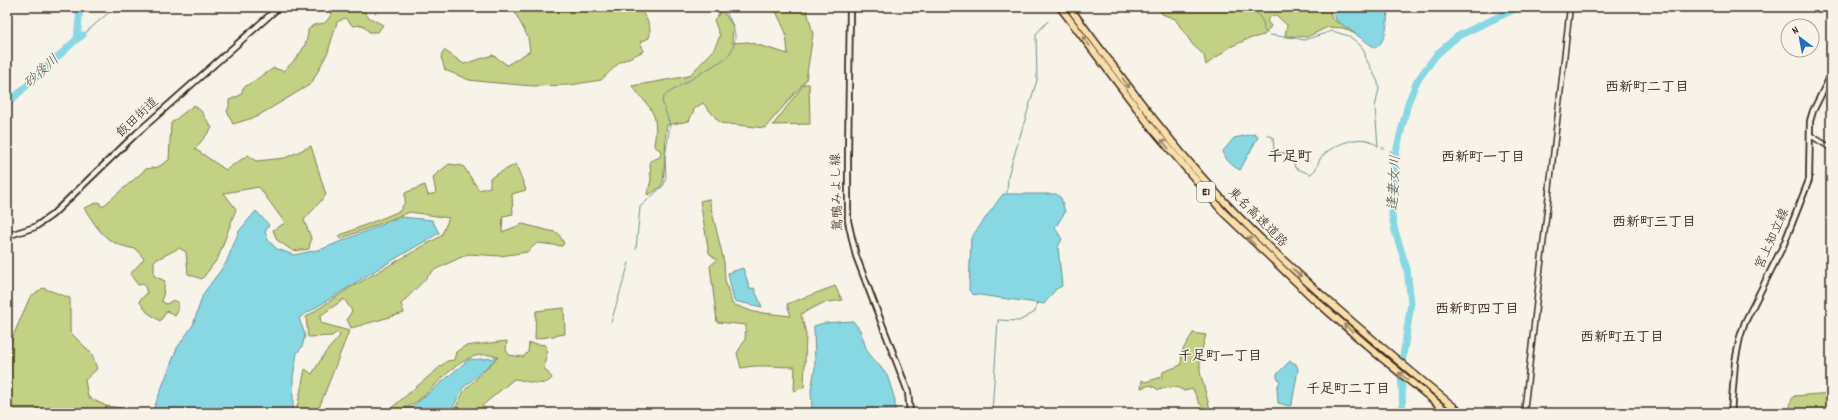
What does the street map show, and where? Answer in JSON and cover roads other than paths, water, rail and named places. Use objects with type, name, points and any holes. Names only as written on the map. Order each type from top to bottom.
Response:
[{"type":"highway","name":"東名高速道路","points":[[1060,7],[1152,128],[1224,213],[1276,265],[1377,354],[1449,413]]},
{"type":"highway","name":"東名高速道路","points":[[1069,7],[1156,122],[1215,192],[1303,278],[1461,413]]},
{"type":"main road","name":"飯田街道","points":[[7,236],[34,227],[52,215],[137,133],[279,7]]},
{"type":"main road","name":"鴛鴨みよし線","points":[[850,7],[848,222],[856,256],[908,392],[910,413]]},
{"type":"main road","name":"宮上知立線","points":[[1731,413],[1735,362],[1740,337],[1748,316],[1780,255],[1810,180],[1810,121],[1813,111],[1831,74]]},
{"type":"street","points":[[1524,413],[1570,7]]},
{"type":"street","points":[[1810,134],[1831,148]]},
{"type":"water","points":[[1332,7],[1388,7],[1385,35],[1379,45],[1375,48],[1336,20]]},
{"type":"water","points":[[1254,134],[1258,137],[1240,170],[1229,162],[1223,151],[1234,138]]},
{"type":"water","points":[[1003,194],[1056,194],[1061,198],[1065,212],[1055,228],[1062,239],[1058,247],[1062,286],[1056,289],[1044,304],[972,294],[969,290],[971,238]]},
{"type":"water","points":[[256,211],[269,225],[265,232],[268,240],[277,249],[294,255],[322,249],[401,217],[432,220],[439,233],[299,318],[305,335],[302,347],[297,353],[293,377],[293,413],[152,413],[177,348],[193,325],[203,294],[226,263],[239,231]]},
{"type":"water","points":[[743,268],[750,289],[754,288],[762,307],[734,301],[728,273]]},
{"type":"water","points":[[853,321],[860,330],[867,351],[887,375],[895,400],[895,413],[812,413],[811,390],[815,368],[814,326],[824,323]]},
{"type":"water","points":[[497,358],[463,388],[450,413],[393,413],[412,407],[468,360]]},
{"type":"water","points":[[1290,361],[1296,364],[1298,369],[1292,404],[1290,406],[1278,403],[1277,388],[1280,381],[1277,378],[1277,374]]},
{"type":"waterway","points":[[80,7],[77,39],[83,35]]},
{"type":"waterway","points":[[83,35],[115,7]]},
{"type":"waterway","points":[[636,249],[640,207],[664,185],[666,176],[665,158],[670,125],[662,101],[665,95],[726,58],[731,51],[734,45],[735,32],[723,7]]},
{"type":"waterway","points":[[1253,7],[1263,22],[1264,30],[1269,35],[1304,40],[1332,31],[1349,36],[1359,44],[1364,50],[1366,59],[1378,82],[1379,89],[1375,107],[1378,146]]},
{"type":"waterway","name":"逢妻女川","points":[[1403,413],[1401,370],[1411,303],[1407,269],[1392,216],[1396,152],[1408,103],[1417,81],[1437,54],[1458,36],[1519,7]]},
{"type":"waterway","points":[[1007,193],[1008,176],[1037,80],[1036,34],[1048,21]]},
{"type":"waterway","name":"砂後川","points":[[7,104],[77,39]]},
{"type":"waterway","points":[[1267,135],[1273,137],[1274,152],[1292,154],[1295,168],[1310,174],[1315,170],[1320,159],[1324,155],[1341,144],[1361,139],[1368,140],[1378,146]]},
{"type":"waterway","name":"逢妻女川","points":[[1390,151],[1396,152]]},
{"type":"waterway","points":[[611,322],[629,263]]},
{"type":"waterway","points":[[992,413],[998,320],[1019,321],[1035,312],[1037,302]]},
{"type":"district","name":"西新町二丁目","points":[[1647,88]]},
{"type":"district","name":"千足町","points":[[1290,158]]},
{"type":"district","name":"西新町一丁目","points":[[1483,158]]},
{"type":"district","name":"西新町三丁目","points":[[1654,223]]},
{"type":"district","name":"西新町四丁目","points":[[1477,310]]},
{"type":"district","name":"西新町五丁目","points":[[1622,338]]},
{"type":"district","name":"千足町一丁目","points":[[1220,357]]},
{"type":"district","name":"千足町二丁目","points":[[1348,390]]}]
